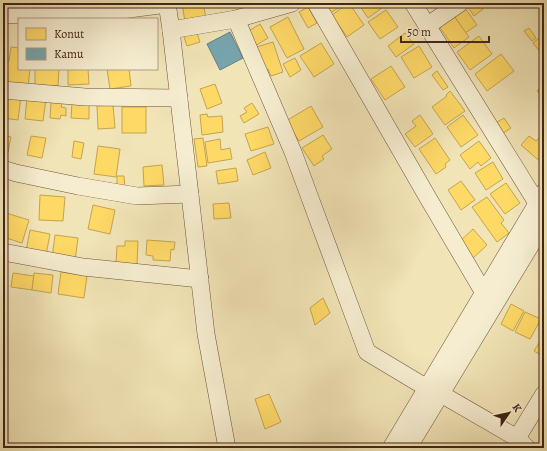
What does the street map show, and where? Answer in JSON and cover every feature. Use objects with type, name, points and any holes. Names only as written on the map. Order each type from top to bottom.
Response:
[{"type":"street","points":[[171,30],[236,19],[292,3]]},
{"type":"street","points":[[316,3],[424,192],[484,293]]},
{"type":"street","points":[[408,448],[434,391],[484,293],[542,201],[413,3]]},
{"type":"street","points":[[427,26],[460,3]]},
{"type":"street","points":[[3,15],[114,11],[167,4],[206,334],[227,448]]},
{"type":"street","points":[[236,19],[293,152],[367,352],[522,443],[544,394]]},
{"type":"street","points":[[3,90],[85,98],[179,98]]},
{"type":"street","points":[[3,169],[78,186],[137,196],[190,194]]},
{"type":"street","points":[[391,448],[434,391],[544,222]]},
{"type":"street","points":[[3,252],[83,267],[200,279]]},
{"type":"building: Konut","points":[[182,3],[203,3],[206,18],[185,22]]},
{"type":"building: Konut","points":[[324,3],[347,3],[330,13]]},
{"type":"building: Konut","points":[[349,3],[364,25],[347,37],[332,15]]},
{"type":"building: Konut","points":[[358,3],[385,3],[386,5],[368,18]]},
{"type":"building: Konut","points":[[479,3],[483,9],[474,16],[466,4]]},
{"type":"building: Konut","points":[[308,7],[317,23],[308,28],[299,12]]},
{"type":"building: Konut","points":[[465,8],[477,25],[465,33],[454,16]]},
{"type":"building: Konut","points":[[386,10],[398,27],[380,39],[368,22]]},
{"type":"building: Konut","points":[[454,16],[469,37],[454,48],[439,26]]},
{"type":"building: Konut","points":[[288,17],[304,49],[287,58],[270,27]]},
{"type":"building: Konut","points":[[260,24],[268,38],[255,46],[247,32]]},
{"type":"building: Konut","points":[[529,28],[536,38],[532,41],[524,31]]},
{"type":"building: Konut","points":[[196,30],[200,42],[187,46],[183,34]]},
{"type":"building: Konut","points":[[405,33],[414,44],[396,57],[388,46]]},
{"type":"building: Konut","points":[[479,36],[492,54],[470,70],[457,52]]},
{"type":"building: Konut","points":[[539,38],[544,44],[544,57],[533,43]]},
{"type":"building: Konut","points":[[273,42],[283,72],[271,76],[268,69],[261,71],[253,48]]},
{"type":"building: Konut","points":[[321,43],[334,64],[314,77],[300,56]]},
{"type":"building: Konut","points":[[419,46],[432,67],[414,78],[401,57]]},
{"type":"building: Konut","points":[[11,47],[18,48],[18,70],[30,70],[28,87],[3,83],[3,60],[9,61]]},
{"type":"building: Konut","points":[[501,54],[514,71],[487,91],[475,74]]},
{"type":"building: Konut","points":[[295,58],[301,70],[290,77],[283,64]]},
{"type":"building: Konut","points":[[391,66],[405,87],[385,100],[371,79]]},
{"type":"building: Konut","points":[[35,70],[59,70],[58,86],[35,85]]},
{"type":"building: Konut","points":[[68,70],[88,70],[89,84],[68,85]]},
{"type":"building: Konut","points":[[107,70],[129,70],[131,86],[110,89]]},
{"type":"building: Konut","points":[[437,71],[448,87],[443,90],[432,75]]},
{"type":"building: Konut","points":[[544,83],[544,97],[537,91]]},
{"type":"building: Konut","points":[[215,84],[222,103],[207,109],[200,89]]},
{"type":"building: Konut","points":[[450,91],[465,111],[445,125],[432,107],[447,96],[446,95]]},
{"type":"building: Konut","points":[[3,93],[21,96],[18,120],[3,118]]},
{"type":"building: Konut","points":[[27,97],[46,99],[43,121],[25,119]]},
{"type":"building: Konut","points":[[51,102],[62,103],[61,107],[66,108],[66,116],[61,115],[60,119],[50,118]]},
{"type":"building: Konut","points":[[72,103],[89,104],[89,119],[71,118]]},
{"type":"building: Konut","points":[[252,103],[259,114],[244,123],[240,116],[247,112],[244,108]]},
{"type":"building: Konut","points":[[113,105],[115,128],[98,129],[97,106]]},
{"type":"building: Konut","points":[[311,106],[323,127],[299,141],[286,121]]},
{"type":"building: Konut","points":[[122,107],[146,107],[146,133],[122,133]]},
{"type":"building: Konut","points":[[207,114],[208,117],[222,116],[223,132],[202,135],[200,115]]},
{"type":"building: Konut","points":[[420,115],[433,134],[415,147],[405,134],[416,126],[412,121]]},
{"type":"building: Konut","points":[[463,115],[478,135],[461,147],[447,127]]},
{"type":"building: Konut","points":[[504,118],[511,128],[502,134],[494,124]]},
{"type":"building: Konut","points":[[268,127],[274,144],[251,151],[245,134]]},
{"type":"building: Konut","points":[[3,135],[11,137],[8,152],[3,150]]},
{"type":"building: Konut","points":[[323,135],[332,149],[322,156],[324,159],[314,166],[302,148]]},
{"type":"building: Konut","points":[[31,136],[46,138],[42,158],[27,155]]},
{"type":"building: Konut","points":[[529,136],[536,141],[541,136],[544,139],[543,164],[521,145]]},
{"type":"building: Konut","points":[[203,138],[207,166],[198,167],[194,139]]},
{"type":"building: Konut","points":[[435,138],[450,160],[445,164],[446,167],[436,174],[419,149]]},
{"type":"building: Konut","points":[[220,139],[221,150],[230,148],[232,159],[208,163],[205,142]]},
{"type":"building: Konut","points":[[74,141],[84,143],[81,159],[72,157]]},
{"type":"building: Konut","points":[[479,141],[491,158],[481,166],[478,162],[470,169],[460,155]]},
{"type":"building: Konut","points":[[98,146],[120,149],[116,177],[94,174]]},
{"type":"building: Konut","points":[[265,152],[271,168],[253,175],[247,160]]},
{"type":"building: Konut","points":[[493,162],[503,179],[486,190],[475,173]]},
{"type":"building: Konut","points":[[162,165],[164,185],[144,186],[143,167]]},
{"type":"building: Konut","points":[[236,168],[238,181],[218,184],[216,171]]},
{"type":"building: Konut","points":[[117,176],[124,176],[125,188],[117,188]]},
{"type":"building: Konut","points":[[461,181],[475,200],[461,210],[448,190]]},
{"type":"building: Konut","points":[[506,183],[520,203],[505,214],[490,194]]},
{"type":"building: Konut","points":[[3,195],[7,196],[3,210]]},
{"type":"building: Konut","points":[[40,195],[65,197],[63,221],[39,220]]},
{"type":"building: Konut","points":[[487,197],[504,220],[501,223],[509,233],[497,242],[472,207]]},
{"type":"building: Konut","points":[[229,203],[231,218],[214,219],[213,204]]},
{"type":"building: Konut","points":[[93,205],[115,210],[110,234],[88,229]]},
{"type":"building: Konut","points":[[6,213],[29,220],[22,243],[3,237],[3,223]]},
{"type":"building: Konut","points":[[473,229],[487,245],[472,259],[457,244]]},
{"type":"building: Konut","points":[[30,230],[50,234],[46,255],[26,251]]},
{"type":"building: Konut","points":[[55,235],[78,238],[75,261],[52,258]]},
{"type":"building: Konut","points":[[147,240],[175,242],[174,250],[171,249],[170,261],[153,260],[153,256],[146,255]]},
{"type":"building: Konut","points":[[125,241],[138,241],[137,264],[116,263],[117,246],[125,246]]},
{"type":"building: Konut","points":[[544,245],[544,257],[539,254]]},
{"type":"building: Konut","points":[[61,272],[87,276],[84,298],[58,294]]},
{"type":"building: Konut","points":[[13,273],[34,276],[32,290],[11,287]]},
{"type":"building: Konut","points":[[34,273],[53,275],[51,293],[32,290]]},
{"type":"building: Konut","points":[[323,298],[330,313],[315,325],[310,308]]},
{"type":"building: Konut","points":[[511,304],[524,311],[513,331],[501,324]]},
{"type":"building: Konut","points":[[525,312],[541,319],[530,339],[515,332]]},
{"type":"building: Konut","points":[[544,335],[544,357],[534,351]]},
{"type":"building: Konut","points":[[269,394],[281,422],[265,429],[255,399]]},
{"type":"building: Kamu","points":[[230,32],[243,58],[220,70],[207,44]]}]
